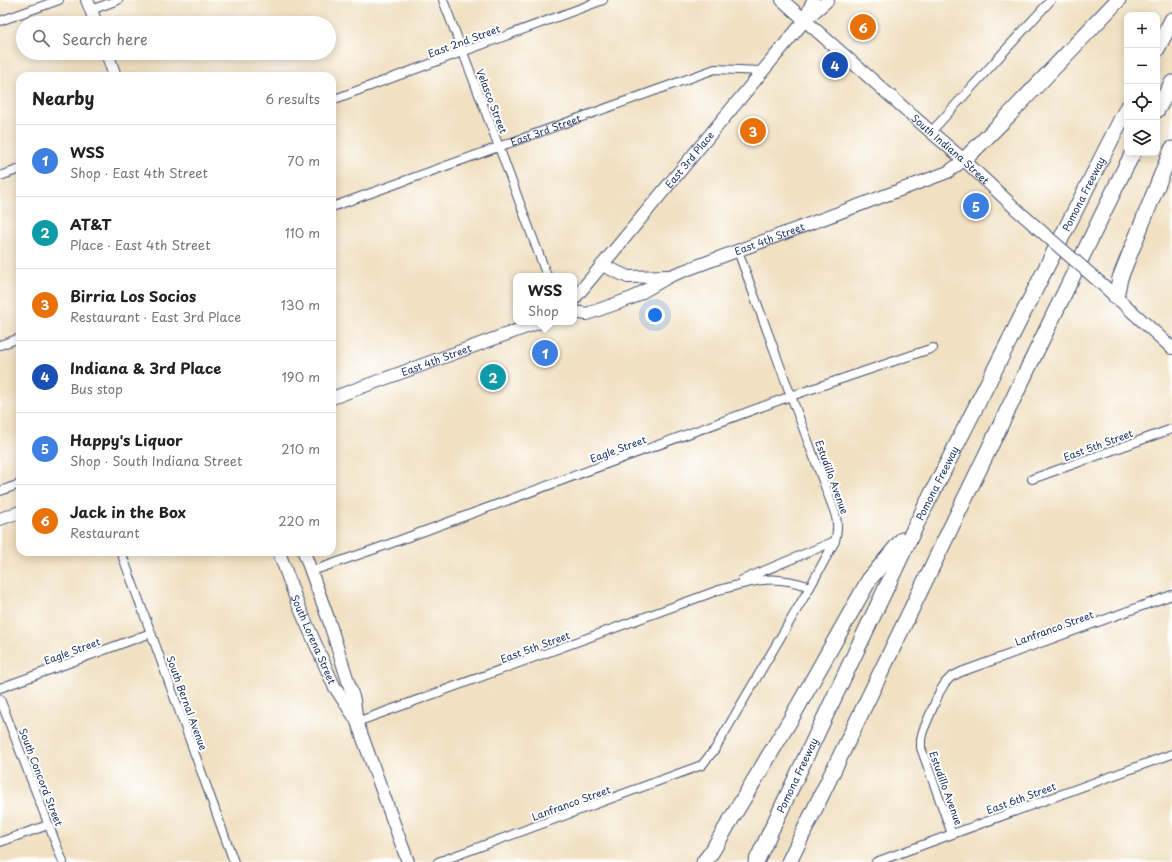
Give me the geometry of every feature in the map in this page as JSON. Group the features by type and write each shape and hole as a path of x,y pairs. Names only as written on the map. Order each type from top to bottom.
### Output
{"highway":[{"path":"964,160 1118,0"},
{"path":"1158,48 1172,20"},
{"path":"1160,105 1172,83"},
{"name":"Pomona Freeway","path":"756,862 917,523 1124,114"},
{"path":"1116,297 1120,278 1172,149"},
{"path":"789,862 1131,156"},
{"path":"704,862 711,853 792,718 869,580 917,523"}],"main road":[{"name":"South Indiana Street","path":"782,0 964,160 1017,210 1172,348"},
{"path":"805,20 813,0"},
{"path":"805,20 828,0"},
{"path":"89,5 93,16"},
{"name":"East 3rd Place","path":"577,295 805,20"},
{"path":"110,60 114,72"},
{"name":"East 4th Street","path":"577,312 587,314 632,298 670,276 948,172 964,160"},
{"path":"602,265 628,277 670,276"},
{"name":"East 4th Street","path":"336,397 532,325"},
{"path":"0,519 16,513"},
{"name":"South Lorena Street","path":"280,556 297,602 334,686 357,722"},
{"name":"South Lorena Street","path":"306,556 328,618 354,700 357,722 408,862"}],"street":[{"path":"16,16 59,0"},
{"path":"89,5 118,0"},
{"name":"Velasco Street","path":"443,0 547,273"},
{"name":"East 2nd Street","path":"336,99 603,0"},
{"path":"931,132 1051,0"},
{"path":"0,22 16,16"},
{"name":"East 3rd Street","path":"336,207 715,69 762,71"},
{"path":"0,176 16,170"},
{"name":"Estudillo Avenue","path":"708,759 810,587 838,532 838,524 835,513 738,251"},
{"path":"0,345 16,339"},
{"name":"Eagle Street","path":"312,571 791,396 933,348"},
{"name":"East 5th Street","path":"1032,480 1172,429"},
{"path":"0,491 16,485"},
{"name":"East 5th Street","path":"357,722 719,590 835,540"},
{"name":"South Bernal Avenue","path":"122,556 234,862"},
{"name":"East 5th Street","path":"719,590 766,579 779,579 810,587"},
{"name":"Lanfranco Street","path":"945,683 961,672 1172,596"},
{"name":"Eagle Street","path":"0,688 151,633"},
{"name":"Estudillo Avenue","path":"945,683 939,693 923,731 921,748 952,834"},
{"name":"South Concord Street","path":"0,699 63,862"},
{"name":"East 6th Street","path":"876,862 1172,754"},
{"name":"Lanfranco Street","path":"438,862 696,768 708,759"},
{"path":"0,842 48,825"}],"place":[{"name":"Jack in the Box","path":"863,27"},
{"name":"Indiana & 3rd Place","path":"835,65"},
{"name":"Birria Los Socios","path":"753,131"},
{"name":"Happy's Liquor","path":"976,206"},
{"name":"WSS","path":"545,353"},
{"name":"AT&T","path":"493,377"}]}
